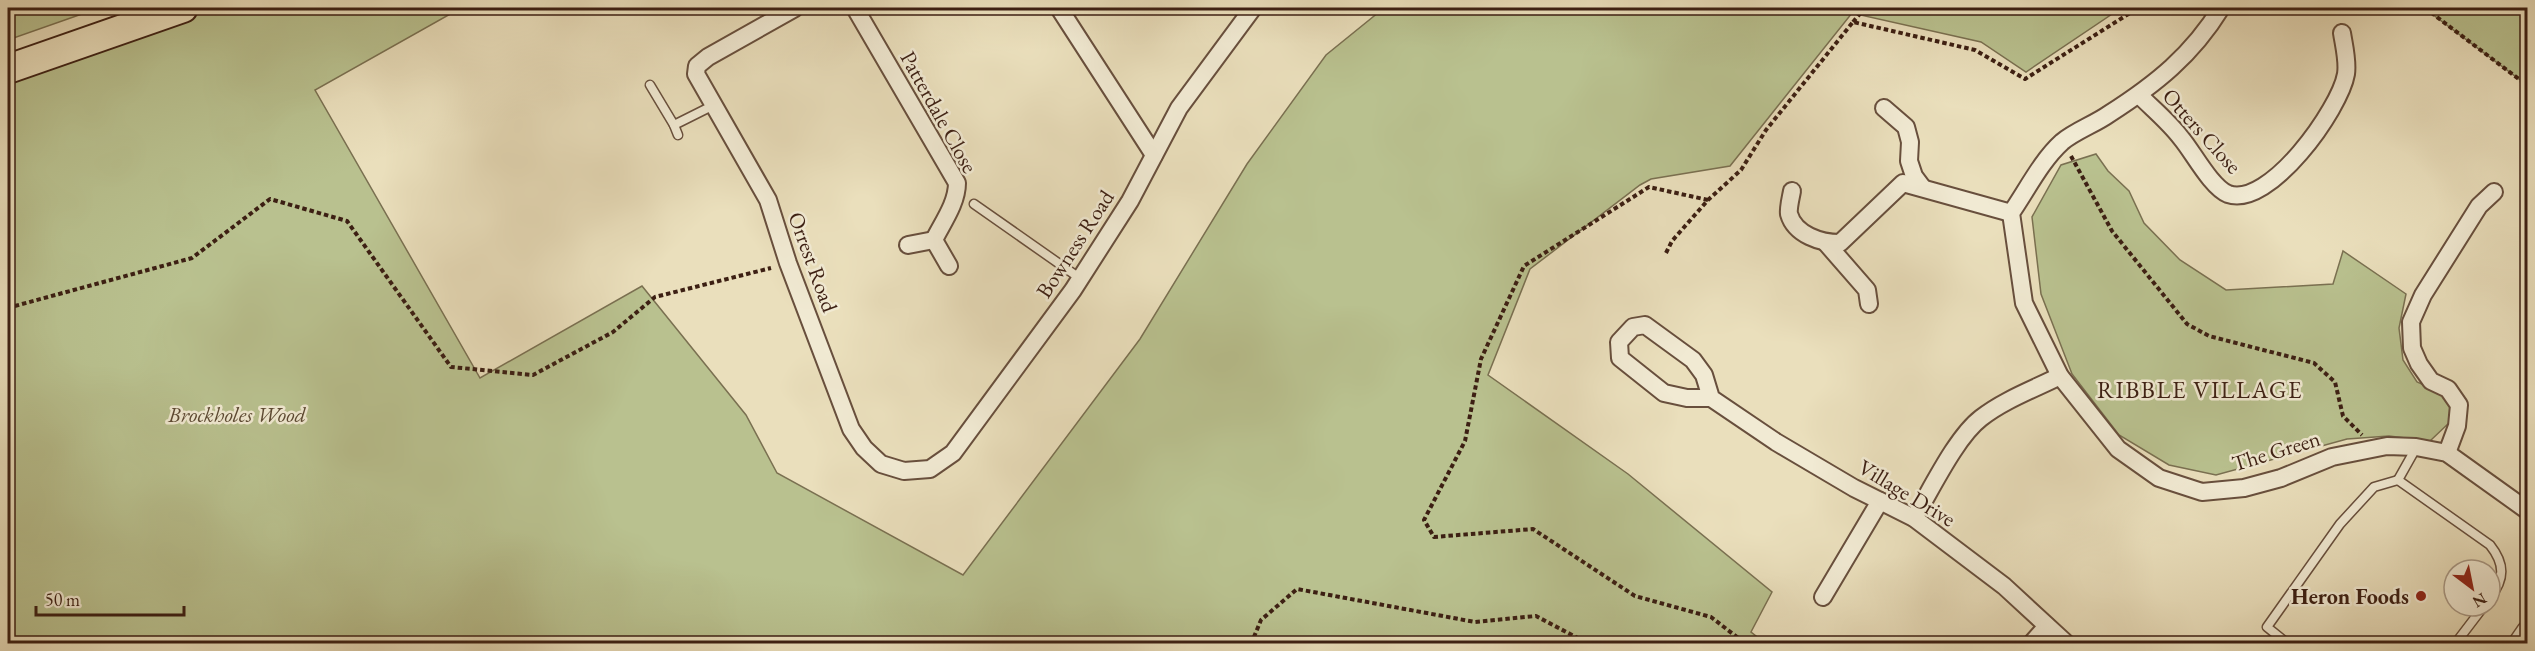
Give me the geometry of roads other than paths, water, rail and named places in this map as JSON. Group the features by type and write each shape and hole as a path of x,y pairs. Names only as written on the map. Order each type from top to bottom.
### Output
{"highway":[{"path":"8,69 183,8"}],"street":[{"name":"Orrest Road","path":"795,8 708,57 698,66 696,74 768,200 788,263 851,429 864,448 881,464 904,471"},
{"name":"Patterdale Close","path":"855,8 957,183 957,193 934,240"},
{"path":"1059,8 1154,155"},
{"name":"Bowness Road","path":"904,471 930,469 953,453 1081,279 1130,201 1179,108 1253,8"},
{"path":"1792,191 1789,214 1795,224 1806,235 1826,243 1840,243 1903,183 2011,213 2046,159 2063,141 2139,95 2176,65 2204,36 2221,8"},
{"name":"Otters Close","path":"2139,95 2180,136 2214,182 2228,194 2253,194 2274,180 2324,123 2339,95 2346,74 2342,33"},
{"path":"1884,108 1905,128 1910,142 1909,161 1914,176 1923,188"},
{"path":"2447,453 2457,426 2459,405 2448,389 2431,381 2419,364 2412,348 2411,322 2423,295 2479,206 2494,192"},
{"name":"The Green","path":"2011,213 2024,303 2060,376 2118,449 2159,478 2202,492 2244,488 2281,478 2332,457 2387,446 2416,447 2447,453 2528,511"},
{"path":"908,245 934,240 949,266"},
{"path":"1826,243 1867,290 1869,304"},
{"path":"1645,325 1693,360 1704,375 1711,398 1687,399 1664,393 1620,358 1619,342 1633,327 1645,325"},
{"path":"1914,518 1965,435 1980,418 2060,376"},
{"name":"Village Drive","path":"1711,398 1776,442 1914,518 2004,586 2067,644"},
{"path":"1823,597 1880,501"},
{"path":"2031,644 2047,626"},
{"path":"2519,644 2528,631"}],"lane":[{"path":"651,86 678,135"},
{"path":"674,125 715,105"},
{"path":"974,204 1081,279"},
{"path":"2288,644 2267,627 2340,524 2374,487 2398,480 2416,447"},
{"path":"2398,480 2490,545 2499,558"},
{"path":"2455,644 2475,618"}],"place":[{"name":"Heron Foods","path":"2421,596"}],"district":[{"name":"RIBBLE VILLAGE","path":"2200,389"}],"park label":[{"name":"Brockholes Wood","path":"237,414"}]}
